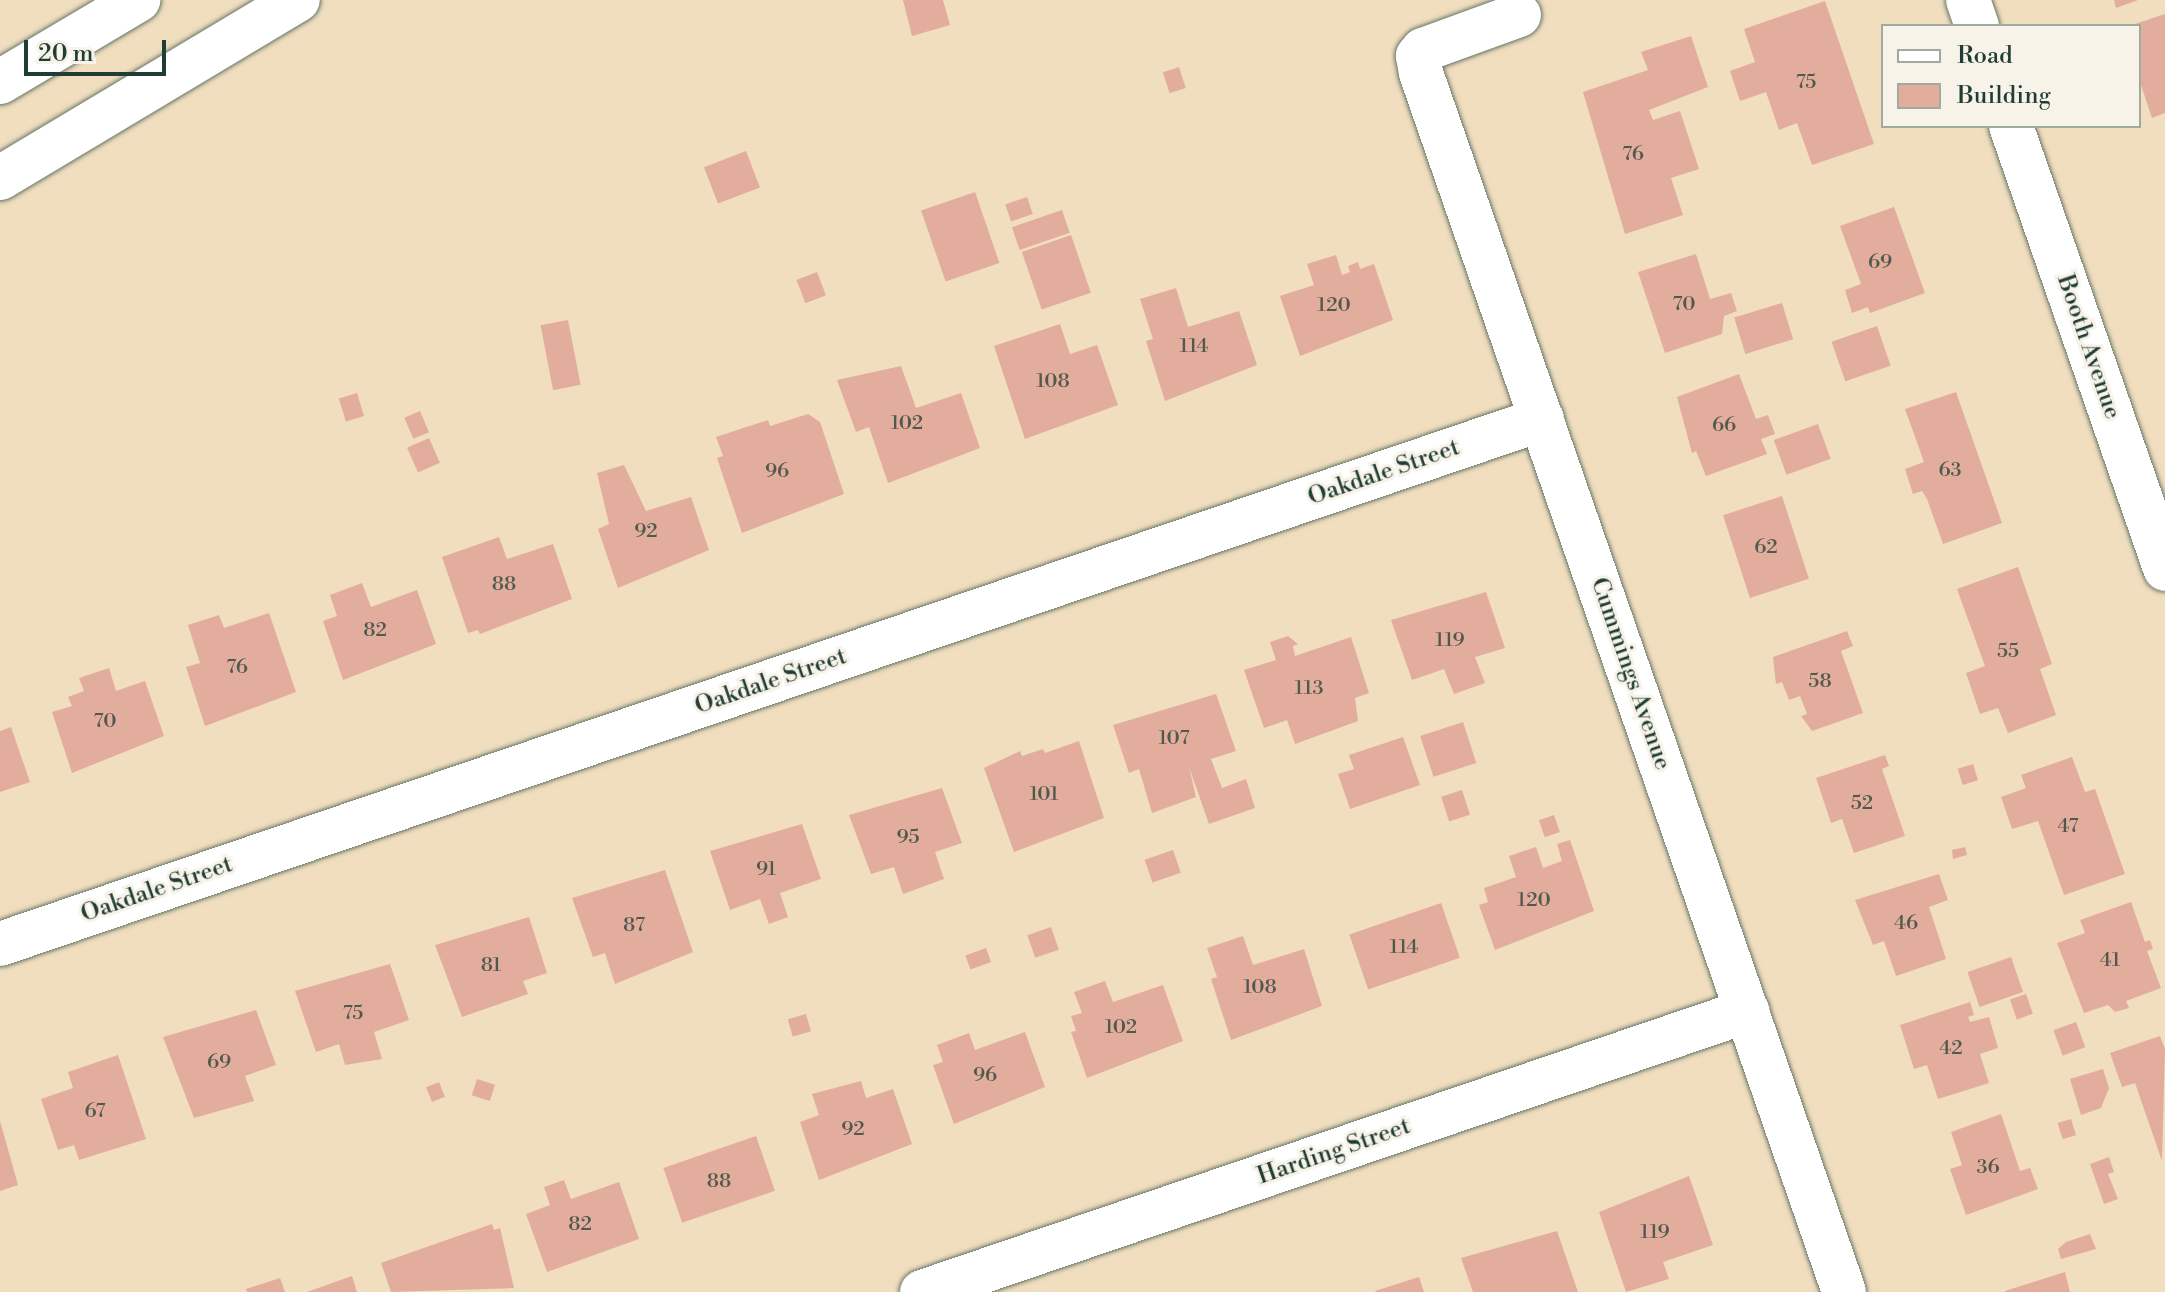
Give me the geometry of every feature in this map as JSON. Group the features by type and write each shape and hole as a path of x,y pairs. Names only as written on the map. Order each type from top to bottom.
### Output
{"main road":[{"path":"0,82 138,0"},
{"path":"0,178 298,0"},
{"path":"1968,0 1976,24"},
{"name":"Cummings Avenue","path":"1519,15 1428,47 1418,56 1844,1292"},
{"name":"Booth Avenue","path":"2012,128 2165,569"},
{"name":"Oakdale Street","path":"0,944 1542,419"},
{"name":"Harding Street","path":"922,1292 1747,1011"}],"building":[{"path":"903,0 943,0 950,25 912,36"},
{"path":"2114,0 2138,0 2116,8"},
{"path":"1825,1 1874,144 1812,165 1797,123 1779,130 1766,92 1740,101 1730,71 1755,62 1744,29"},
{"path":"2165,14 2165,113 2152,118 2141,85 2141,24 2135,24"},
{"path":"1691,36 1708,87 1649,110 1653,120 1680,111 1699,169 1671,178 1683,215 1625,234 1583,92 1648,70 1641,52"},
{"path":"1179,67 1186,88 1170,93 1163,72"},
{"path":"746,151 760,187 718,204 704,167"},
{"path":"975,192 999,263 946,281 921,211"},
{"path":"1027,197 1033,214 1011,222 1005,204"},
{"path":"1894,207 1925,293 1870,313 1868,307 1852,313 1845,290 1861,284 1840,226"},
{"path":"1062,210 1070,233 1020,250 1012,227"},
{"path":"1071,235 1091,293 1042,310 1022,252"},
{"path":"1696,254 1710,299 1731,293 1737,311 1724,316 1722,334 1665,353 1638,272"},
{"path":"1336,255 1342,275 1350,272 1348,266 1358,262 1360,269 1374,264 1393,320 1300,356 1280,296 1314,285 1307,264"},
{"path":"817,272 826,295 805,303 796,280"},
{"path":"1176,288 1188,327 1239,311 1257,365 1165,401 1146,341 1153,339 1140,299"},
{"path":"1782,303 1793,339 1745,354 1734,318"},
{"path":"568,320 581,385 553,390 541,325"},
{"path":"1060,324 1070,354 1097,345 1118,405 1025,439 994,346"},
{"path":"1877,326 1891,366 1845,381 1832,342"},
{"path":"901,366 916,408 961,393 980,448 888,483 869,427 856,432 837,380"},
{"path":"1739,374 1756,419 1768,415 1775,434 1761,439 1767,454 1706,476 1696,451 1692,453 1677,397"},
{"path":"1956,392 2002,523 1943,544 1927,499 1922,491 1913,494 1905,469 1924,462 1905,409"},
{"path":"357,393 364,416 346,422 339,399"},
{"path":"420,411 429,432 413,439 404,418"},
{"path":"808,414 820,422 844,494 742,533 717,458 723,456 716,437 768,420 770,426"},
{"path":"1818,424 1831,459 1786,475 1774,440"},
{"path":"429,438 440,463 418,472 407,448"},
{"path":"624,465 646,511 691,497 709,550 618,588 598,529 609,524 597,473"},
{"path":"1782,496 1809,579 1750,598 1723,515"},
{"path":"499,537 507,559 553,544 572,599 480,634 478,630 468,633 442,557"},
{"path":"2018,567 2052,664 2040,669 2056,715 2008,733 1998,708 1980,714 1966,673 1985,666 1957,589"},
{"path":"362,583 371,607 417,590 436,644 343,680 323,621 337,616 330,595"},
{"path":"1486,592 1505,648 1475,657 1485,683 1454,694 1444,669 1412,680 1391,620"},
{"path":"269,613 296,692 205,726 186,667 200,663 188,625 219,615 224,628"},
{"path":"1847,631 1853,646 1841,651 1863,713 1812,731 1801,716 1807,714 1800,696 1789,700 1782,682 1776,684 1773,657"},
{"path":"1288,636 1298,644 1293,646 1295,656 1351,637 1369,693 1355,698 1358,721 1295,744 1287,720 1264,728 1244,670 1276,660 1270,642"},
{"path":"109,668 116,691 145,681 164,736 72,773 52,712 72,706 68,697 84,691 79,678"},
{"path":"1216,694 1236,751 1211,759 1222,788 1246,779 1255,808 1209,824 1189,767 1196,797 1152,813 1139,769 1129,773 1113,725"},
{"path":"1463,722 1476,763 1433,777 1420,736"},
{"path":"11,727 30,782 0,792 0,731"},
{"path":"1403,737 1420,785 1350,809 1338,774 1354,769 1349,755"},
{"path":"1079,741 1104,818 1014,852 984,768 1020,751 1022,756 1043,749 1045,753"},
{"path":"1885,755 1889,766 1882,769 1905,836 1854,853 1842,819 1831,823 1816,778"},
{"path":"2072,757 2085,792 2095,789 2125,874 2064,895 2038,821 2012,829 2001,797 2026,788 2021,775"},
{"path":"1973,764 1978,780 1963,785 1958,769"},
{"path":"942,788 962,843 935,852 944,879 903,894 894,867 871,874 849,815"},
{"path":"1462,790 1470,815 1449,822 1441,797"},
{"path":"1554,815 1560,832 1545,837 1539,820"},
{"path":"802,824 821,879 780,893 788,917 769,924 760,899 730,910 710,851"},
{"path":"1570,840 1594,911 1495,950 1479,905 1488,902 1484,888 1516,877 1509,856 1536,847 1543,868 1562,861 1557,844"},
{"path":"1965,847 1967,855 1953,859 1952,850"},
{"path":"1173,850 1181,873 1152,882 1145,860"},
{"path":"665,870 693,952 615,984 605,953 593,957 572,898"},
{"path":"1939,874 1948,900 1929,907 1946,959 1896,976 1884,941 1873,945 1855,900"},
{"path":"2131,902 2145,942 2150,940 2153,949 2147,951 2161,988 2126,1001 2129,1008 2115,1012 2108,1005 2084,1013 2057,943 2085,933 2080,920"},
{"path":"1441,903 1460,958 1368,989 1349,935"},
{"path":"529,917 547,973 523,981 528,994 462,1017 435,945"},
{"path":"1051,927 1059,950 1035,958 1027,935"},
{"path":"1243,936 1253,965 1304,949 1322,1006 1231,1040 1211,979 1217,977 1207,948"},
{"path":"986,948 991,962 970,970 965,956"},
{"path":"2011,957 2023,992 1980,1007 1968,972"},
{"path":"390,964 409,1020 374,1032 382,1059 345,1065 339,1044 316,1052 295,991"},
{"path":"1105,981 1113,1002 1163,985 1183,1041 1087,1078 1071,1032 1076,1031 1071,1016 1082,1013 1074,992"},
{"path":"2026,994 2033,1014 2017,1019 2010,1000"},
{"path":"1970,1002 1974,1015 1968,1017 1970,1022 1989,1017 1998,1048 1980,1054 1989,1083 1938,1099 1927,1065 1914,1069 1900,1025"},
{"path":"256,1010 276,1065 245,1076 254,1101 194,1118 163,1037"},
{"path":"806,1014 811,1031 793,1037 788,1019"},
{"path":"2076,1022 2085,1047 2063,1056 2053,1030"},
{"path":"1025,1032 1045,1087 954,1124 933,1065 943,1062 937,1045 969,1033 975,1050"},
{"path":"2160,1036 2165,1049 2162,1161 2135,1083 2122,1087 2110,1053"},
{"path":"118,1055 146,1139 79,1160 74,1145 58,1150 41,1099 73,1088 68,1072"},
{"path":"2103,1069 2109,1088 2101,1108 2081,1115 2070,1079"},
{"path":"477,1079 495,1085 490,1101 472,1095"},
{"path":"861,1081 866,1098 893,1089 912,1144 819,1180 800,1122 819,1115 812,1094"},
{"path":"439,1082 445,1097 432,1102 426,1087"},
{"path":"2001,1114 2020,1171 2030,1168 2038,1189 1966,1215 1950,1169 1962,1165 1951,1132"},
{"path":"2071,1119 2076,1135 2063,1139 2058,1123"},
{"path":"0,1121 18,1185 0,1191"},
{"path":"756,1136 775,1191 682,1223 663,1168"},
{"path":"2109,1157 2114,1172 2108,1174 2118,1199 2104,1204 2090,1164"},
{"path":"1689,1176 1713,1245 1663,1262 1669,1279 1626,1292 1599,1212"},
{"path":"564,1180 571,1199 619,1182 639,1239 547,1272 526,1214 550,1205 544,1187"},
{"path":"492,1224 494,1230 500,1228 514,1288 391,1292 381,1263"},
{"path":"1557,1231 1578,1292 1473,1292 1461,1258"},
{"path":"2090,1234 2096,1249 2061,1259 2058,1249 2066,1242"},
{"path":"2065,1272 2070,1292 2005,1292 2005,1291"},
{"path":"352,1276 357,1292 307,1292"},
{"path":"1419,1277 1424,1292 1375,1291"},
{"path":"280,1278 285,1292 247,1292 246,1289"}]}
